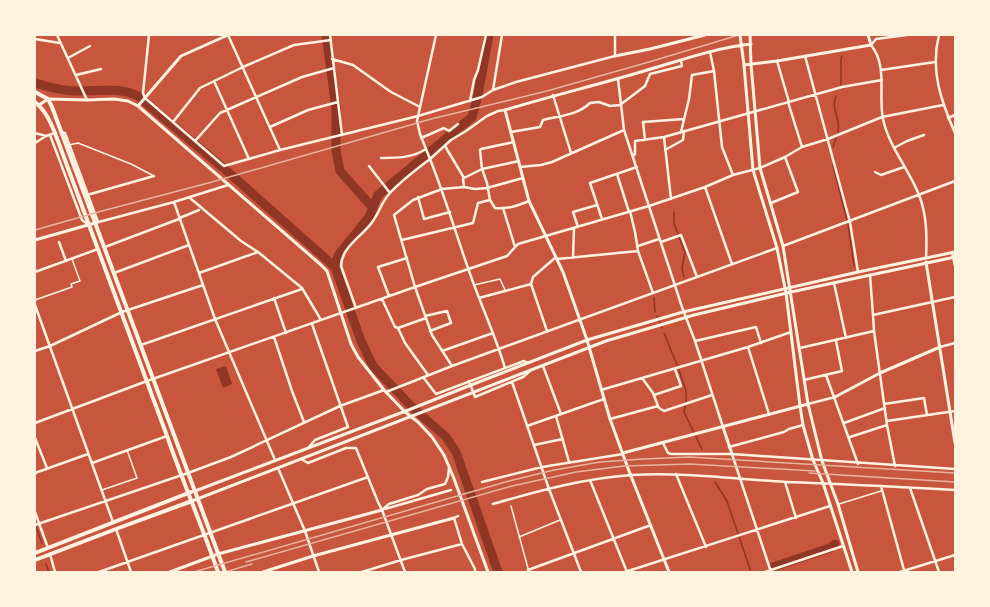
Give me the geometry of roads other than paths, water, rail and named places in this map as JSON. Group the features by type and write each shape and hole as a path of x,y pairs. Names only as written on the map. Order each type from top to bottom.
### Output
{"main road":[{"path":"35,92 48,99 105,247 225,572"},
{"path":"35,102 49,119 52,134 90,225 218,572"},
{"path":"35,553 195,491"},
{"path":"35,560 192,501"}],"street":[{"path":"57,35 87,100"},
{"path":"149,35 143,93 145,98 224,166 280,150 418,116 471,101 482,97 493,90 516,82 615,56 705,35"},
{"path":"138,106 181,56 228,35 280,150"},
{"path":"330,35 338,102 340,135"},
{"path":"436,35 417,121 421,138 442,189 468,269 505,368"},
{"path":"471,101 474,80 478,70 486,35"},
{"path":"493,90 502,35"},
{"path":"615,35 615,56"},
{"path":"687,35 688,39"},
{"path":"740,35 744,64 753,170 777,248 786,293 803,425 813,460 852,572"},
{"path":"750,35 760,168 783,246 808,404 822,461 838,504 858,572"},
{"path":"868,35 870,46 876,52 881,70 882,117 894,148 919,195 926,223 926,258 955,443"},
{"path":"744,64 776,61 870,46 876,39 907,35"},
{"path":"939,35 936,47 935,62 943,106 955,133"},
{"path":"35,39 61,43"},
{"path":"173,122 200,88 242,67 294,45 331,40"},
{"path":"355,308 341,266 341,261 344,254 372,222 389,192 451,140 466,132 487,116 498,111 618,79 710,52 751,44"},
{"path":"68,58 90,46"},
{"path":"710,52 714,71 722,147 733,175"},
{"path":"805,56 850,222 858,272"},
{"path":"332,59 353,64 391,92 420,107"},
{"path":"511,132 540,127 543,120 573,113 590,103 599,102 610,106 620,106 645,86 650,74 682,66 682,61"},
{"path":"776,61 802,147"},
{"path":"881,70 935,62"},
{"path":"195,140 220,113 302,77 333,68"},
{"path":"76,75 101,69"},
{"path":"666,150 683,140 682,131 692,75 714,71"},
{"path":"618,79 624,130 674,285 695,341 771,571"},
{"path":"633,156 635,154 634,141 664,137 842,87 882,80"},
{"path":"214,81 249,159"},
{"path":"554,95 571,153"},
{"path":"39,105 48,99 114,99 128,101 138,106 327,271 351,344 358,357 365,368 385,391 432,437 444,455 488,572"},
{"path":"270,127 318,107 338,102"},
{"path":"35,423 147,381 312,324 415,286 507,256 518,244 649,206 705,187 733,175 760,168 785,157 802,147 828,139 882,117 943,106"},
{"path":"505,110 529,202 557,258 587,340 588,348 610,419 669,572"},
{"path":"948,118 955,115"},
{"path":"645,140 643,122 684,120"},
{"path":"421,138 444,128 449,131 458,124"},
{"path":"520,167 546,164 624,130"},
{"path":"61,132 65,133 70,145 88,195 96,223"},
{"path":"35,133 46,136"},
{"path":"35,143 52,134"},
{"path":"894,148 907,141 924,135"},
{"path":"664,137 671,198"},
{"path":"514,142 481,149 482,169 490,200 496,208 512,208 529,202"},
{"path":"445,146 464,178 464,187"},
{"path":"381,158 399,158 418,154 426,150"},
{"path":"771,203 798,192 785,157"},
{"path":"464,178 482,169 519,161"},
{"path":"369,166 389,192"},
{"path":"602,219 590,183 637,167"},
{"path":"875,172 881,175 904,167"},
{"path":"617,174 629,212 638,251 653,293"},
{"path":"88,195 154,176"},
{"path":"452,366 430,331 394,215 407,203 418,197 442,189 464,187 475,189 487,188 523,178"},
{"path":"783,246 850,222 955,181"},
{"path":"35,240 190,198 228,185"},
{"path":"705,187 732,264"},
{"path":"418,197 424,219 450,212"},
{"path":"190,198 241,241 258,252 302,288 321,320"},
{"path":"402,240 473,223 478,202 490,200"},
{"path":"174,202 215,319 275,460"},
{"path":"574,258 576,228 573,212 597,205"},
{"path":"503,208 515,247"},
{"path":"105,247 199,210"},
{"path":"638,246 681,235 697,277"},
{"path":"59,242 66,261"},
{"path":"114,273 189,245"},
{"path":"35,524 182,476 231,456 340,406 390,390 547,331 777,248"},
{"path":"35,272 98,249"},
{"path":"547,331 531,284 533,277 557,258 574,258 638,251"},
{"path":"199,273 258,252"},
{"path":"195,491 405,412 587,340 683,312 785,288 953,252 955,266"},
{"path":"192,501 588,348 685,317 786,293 954,257"},
{"path":"388,296 378,267 407,258"},
{"path":"870,275 874,331 887,425 895,466"},
{"path":"834,283 846,338"},
{"path":"479,298 531,284"},
{"path":"35,351 50,346 122,312 203,285"},
{"path":"141,345 302,288"},
{"path":"873,315 955,297"},
{"path":"274,298 286,333"},
{"path":"382,299 395,327 398,328 405,343 428,375"},
{"path":"35,305 113,522"},
{"path":"398,328 425,317 447,311 450,323 430,331"},
{"path":"308,448 315,440 348,427 312,324"},
{"path":"695,341 756,327 761,343"},
{"path":"800,348 836,341 874,331"},
{"path":"601,390 748,347 791,332"},
{"path":"442,351 493,333"},
{"path":"274,337 304,422"},
{"path":"804,380 842,371 836,341"},
{"path":"482,482 542,467 623,454 835,397 880,372 940,347 955,343"},
{"path":"748,347 770,414"},
{"path":"423,377 436,394 524,361 529,363"},
{"path":"543,366 561,414"},
{"path":"654,395 681,386 675,368"},
{"path":"469,381 475,397 523,377 531,371"},
{"path":"826,375 850,436 858,464"},
{"path":"642,378 654,395 659,408 664,411 712,394"},
{"path":"512,382 549,489 582,572"},
{"path":"884,404 924,398 927,415"},
{"path":"528,426 604,399"},
{"path":"610,419 658,406"},
{"path":"844,423 885,408"},
{"path":"887,421 955,411"},
{"path":"556,416 570,462"},
{"path":"729,447 784,432 803,425"},
{"path":"850,436 887,425"},
{"path":"92,463 167,436"},
{"path":"35,438 47,468"},
{"path":"534,446 563,439"},
{"path":"663,443 668,453 671,454 732,454 858,464 955,469"},
{"path":"302,459 308,462 346,448 356,448 382,510 405,572"},
{"path":"35,472 88,454"},
{"path":"382,510 389,504 418,495 427,489 445,484 448,477 449,466"},
{"path":"278,468 305,531 319,572"},
{"path":"676,474 706,547"},
{"path":"493,504 590,480 631,475 676,474 785,482 955,490"},
{"path":"99,572 368,477"},
{"path":"590,480 627,572 830,506"},
{"path":"785,482 796,518"},
{"path":"881,486 881,491 904,570"},
{"path":"910,488 939,572"},
{"path":"170,572 218,554 451,490"},
{"path":"35,512 48,548"},
{"path":"263,572 313,556 391,536 456,517 462,544 475,569 475,572"},
{"path":"529,571 651,525"},
{"path":"116,529 131,572"},
{"path":"362,572 400,560 462,544"},
{"path":"765,572 843,546"},
{"path":"50,554 55,572"},
{"path":"900,572 955,554"}],"lane":[{"path":"70,145 78,143 131,164 154,176"},
{"path":"35,300 72,287 71,284 80,281 72,259"},
{"path":"474,285 500,279 505,291"},
{"path":"102,490 137,478 127,450"},
{"path":"838,504 881,491"},
{"path":"511,506 529,571"},
{"path":"519,537 561,520"}],"waterway":[{"path":"326,35 336,108 336,151 340,171 373,208"},
{"path":"335,267 339,254 369,217 378,195 472,117 478,95 489,35"},
{"path":"841,85 842,56"},
{"path":"35,83 66,90 116,90 138,96 235,178 335,267 361,341 373,366 411,406 446,437 456,452 498,572"},
{"path":"836,96 834,106 838,123 838,132"},
{"path":"833,147 836,138"},
{"path":"833,165 847,220"},
{"path":"674,212 674,223 685,253 682,268 684,277"},
{"path":"848,225 854,266"},
{"path":"654,298 655,312"},
{"path":"657,316 662,328"},
{"path":"664,333 677,365"},
{"path":"679,370 686,391 684,412 702,449"},
{"path":"715,482 727,501 751,572"},
{"path":"36,527 42,543"},
{"path":"773,567 830,548 835,544"},
{"path":"46,564 49,572"}],"railway":[{"path":"35,230 212,182 431,119 547,91 739,35"},
{"path":"194,572 509,481 554,470 600,462 689,457 955,473"},
{"path":"246,562 512,486 576,472 624,466 690,464 815,471"},
{"path":"809,473 955,482"},
{"path":"225,572 252,564"}]}
